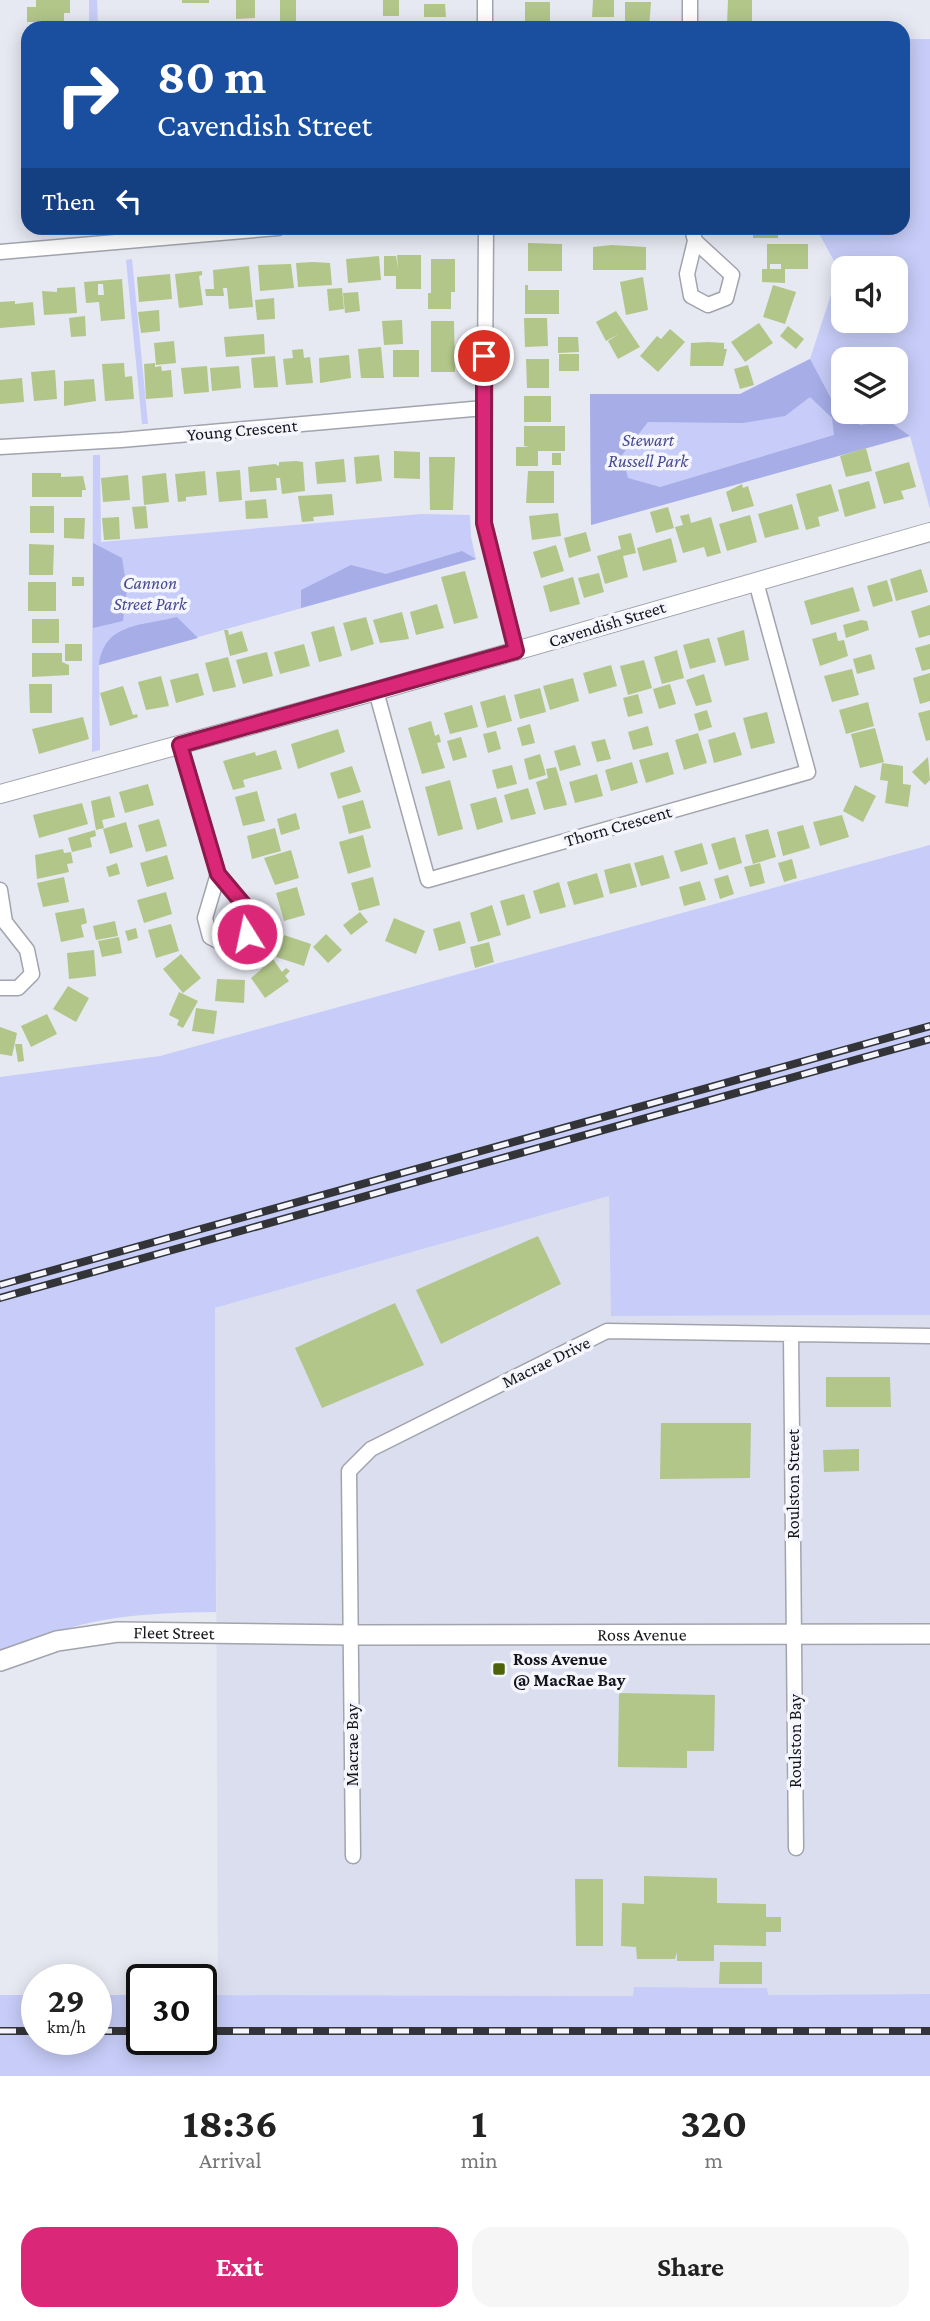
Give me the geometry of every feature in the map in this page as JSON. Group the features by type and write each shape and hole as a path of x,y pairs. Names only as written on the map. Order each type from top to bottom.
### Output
{"main road":[{"name":"Fleet Street","path":"0,1661 57,1641 118,1632 352,1635"},
{"name":"Ross Avenue","path":"352,1635 930,1634"}],"street":[{"path":"485,0 485,21"},
{"path":"690,0 690,21"},
{"path":"0,252 197,235"},
{"path":"486,235 486,536 516,651"},
{"name":"Young Crescent","path":"0,447 121,440 484,408"},
{"name":"Cavendish Street","path":"0,794 376,691 930,532"},
{"name":"Thorn Crescent","path":"376,691 428,880 795,776 808,772 756,582"},
{"path":"180,745 218,874 250,912 247,934 228,946 210,937 205,918 218,874"},
{"path":"0,890 2,926 27,950 32,974 18,988 0,988"},
{"name":"Macrae Drive","path":"352,1635 349,1471 371,1449 607,1331 930,1336"},
{"name":"Roulston Street","path":"791,1335 794,1634"},
{"name":"Roulston Bay","path":"794,1634 796,1848"},
{"name":"Macrae Bay","path":"352,1635 353,1856"}],"shaded area":[{"path":"810,359 831,398 831,417 810,397 785,416 743,423 648,422 622,455 628,478 660,487 834,435 833,424 893,424 910,436 591,525 590,394 740,394"},
{"path":"93,543 122,558 127,589 123,621 93,628"},
{"path":"462,551 476,559 301,608 301,590 351,565 386,574"},
{"path":"177,617 198,638 99,665 102,651 116,634 138,625"},
{"path":"609,1196 612,1316 930,1315 930,1994 767,1995 767,1988 634,1987 634,1996 218,1995 215,1308"}],"green space":[{"path":"89,0 97,0 98,21 89,21"},
{"name":"Stewart Russell Park","path":"910,39 930,39 930,509 910,436 591,525 590,394 740,394 810,359 831,295 831,333 908,333 908,256 831,256 820,235 910,235"},
{"path":"132,259 148,424 142,424 126,260"},
{"name":"Cannon Street Park","path":"93,455 100,455 101,542 421,514 470,515 476,559 99,665 100,750 92,752"},
{"path":"930,845 930,1315 611,1316 609,1196 215,1308 216,1612 132,1616 76,1626 50,1634 0,1661 0,1077 160,1056"},
{"path":"634,1987 767,1988 768,1995 930,1994 930,2076 0,2076 0,1995 21,1995 21,2055 112,2055 112,1995 126,1995 126,2055 217,2055 217,1995 633,1996"}],"building":[{"path":"36,0 70,0 70,13 64,13 64,21 27,21 27,7 36,7"},
{"path":"182,0 209,0 209,3 182,3"},
{"path":"236,0 255,0 255,18 236,19"},
{"path":"280,0 296,0 296,21 280,21"},
{"path":"383,0 399,0 399,16 383,16"},
{"path":"593,0 614,0 614,17 592,17"},
{"path":"728,0 752,0 752,21 727,21"},
{"path":"525,2 550,2 550,21 525,21"},
{"path":"625,2 651,2 650,21 625,21"},
{"path":"424,4 445,4 446,17 424,17"},
{"path":"753,235 778,235 778,238 753,238"},
{"path":"528,243 562,244 562,271 528,271"},
{"path":"767,244 808,244 808,269 785,269 785,283 762,282 762,269 767,269","holes":["770,264 781,264 781,269 770,269"]},
{"path":"593,247 646,247 646,270 593,270"},
{"path":"397,255 421,255 421,289 396,289 396,276 384,276 384,256 396,256 398,269"},
{"path":"379,256 381,280 348,283 346,259"},
{"path":"431,259 455,259 455,292 451,292 451,309 428,309"},
{"path":"296,263 330,263 332,285 298,287"},
{"path":"291,264 294,288 260,291 258,265"},
{"path":"249,266 253,307 229,309 227,288 223,288 224,296 206,296 205,289 214,289 213,270"},
{"path":"202,271 199,276 203,305 179,308 175,274"},
{"path":"170,274 172,299 139,302 137,277"},
{"path":"643,277 648,310 626,315 620,282"},
{"path":"122,279 125,319 101,321 99,302 86,303 84,282","holes":["98,284 103,284 104,295 98,295"]},
{"path":"525,285 528,285 528,290 559,290 559,314 525,314"},
{"path":"773,285 796,292 785,324 763,317"},
{"path":"75,287 77,313 44,315 42,291 57,292 57,288"},
{"path":"342,288 344,309 329,311 327,289"},
{"path":"358,292 360,311 345,313 343,293"},
{"path":"274,298 275,319 257,320 255,300"},
{"path":"15,301 15,304 33,302 35,325 0,328 0,302"},
{"path":"159,310 160,331 141,333 138,312"},
{"path":"616,311 640,347 618,359 608,341 619,334 606,341 596,322"},
{"path":"85,316 86,336 71,337 69,318"},
{"path":"524,318 547,318 548,346 525,347"},
{"path":"402,320 403,344 384,345 382,321"},
{"path":"431,321 454,321 455,372 431,372"},
{"path":"759,323 773,343 745,362 731,342"},
{"path":"788,326 804,339 796,349 780,336"},
{"path":"670,329 685,342 658,372 640,356 657,336 661,339"},
{"path":"264,334 265,354 226,357 224,337"},
{"path":"558,337 578,337 579,352 558,353"},
{"path":"174,341 176,363 156,365 154,343"},
{"path":"691,343 724,343 724,349 727,349 723,366 690,366"},
{"path":"381,347 384,378 361,378 358,349"},
{"path":"303,349 304,358 310,357 313,383 286,385 283,359 293,358 292,350"},
{"path":"393,350 419,350 419,377 393,377"},
{"path":"559,354 579,354 579,371 559,371"},
{"path":"349,355 351,378 320,383 319,358"},
{"path":"275,356 278,387 254,388 251,358"},
{"path":"526,359 549,359 549,388 527,388"},
{"path":"124,363 125,377 132,376 134,399 105,401 102,364"},
{"path":"155,363 155,367 161,366 162,371 171,370 173,397 146,399 144,364"},
{"path":"748,365 754,385 740,389 734,369"},
{"path":"207,366 209,392 184,394 181,368"},
{"path":"239,366 241,388 212,391 210,368"},
{"path":"55,370 57,399 34,401 31,372"},
{"path":"22,378 24,402 0,404 0,380"},
{"path":"94,379 96,401 64,406 64,381"},
{"path":"524,396 551,396 551,422 524,422"},
{"path":"524,426 565,426 565,451 538,451 538,466 516,466 516,447 529,447 524,446"},
{"path":"866,448 872,471 846,477 840,456"},
{"path":"394,451 420,452 420,479 394,478"},
{"path":"552,453 561,453 561,465 552,465"},
{"path":"379,455 382,481 356,484 354,457"},
{"path":"429,457 455,457 453,510 430,510"},
{"path":"344,459 346,482 317,484 315,462"},
{"path":"279,462 303,462 305,491 282,494 280,478 276,478 277,490 250,492 248,467 275,464 279,466"},
{"path":"909,462 916,487 901,491 904,499 884,504 875,472"},
{"path":"240,470 242,500 219,502 216,472"},
{"path":"205,471 207,495 186,497 186,501 178,502 175,474"},
{"path":"528,471 554,471 554,503 526,503"},
{"path":"32,473 61,473 61,477 83,476 86,490 82,490 82,497 32,497"},
{"path":"166,473 169,502 144,505 142,476"},
{"path":"128,475 130,500 103,502 101,478"},
{"path":"869,481 876,508 845,517 838,490"},
{"path":"742,484 743,488 748,486 754,506 732,512 726,492"},
{"path":"831,484 839,511 818,517 820,526 806,530 796,494"},
{"path":"332,494 334,515 313,517 314,521 302,522 298,496"},
{"path":"266,499 268,518 246,519 245,501"},
{"path":"792,504 799,529 765,538 758,514"},
{"path":"30,506 54,506 54,533 30,533"},
{"path":"146,506 148,528 135,529 132,507"},
{"path":"668,507 674,528 656,533 650,512"},
{"path":"558,513 561,536 532,540 529,516"},
{"path":"689,514 691,523 711,517 721,553 707,557 704,547 683,553 675,527 683,525 680,516"},
{"path":"750,515 757,542 727,551 719,524"},
{"path":"119,517 120,539 104,540 102,518"},
{"path":"64,518 85,518 84,539 64,538"},
{"path":"586,532 591,551 569,558 564,538"},
{"path":"631,533 636,553 623,556 628,577 605,584 597,556 621,549 618,536"},
{"path":"671,538 677,562 643,571 637,548"},
{"path":"29,544 54,545 53,575 29,575"},
{"path":"556,545 564,571 541,578 533,552"},
{"path":"921,569 928,592 896,601 890,579"},
{"path":"465,571 478,618 454,624 441,577"},
{"path":"599,573 604,592 584,598 578,578"},
{"path":"72,577 84,577 84,586 72,586"},
{"path":"573,577 580,604 550,612 543,586"},
{"path":"887,580 893,601 873,607 867,586"},
{"path":"28,582 56,582 56,611 28,611"},
{"path":"853,587 860,611 811,625 804,601"},
{"path":"437,604 444,628 416,635 410,612"},
{"path":"930,605 930,635 919,638 911,611"},
{"path":"402,612 409,639 380,643 373,620"},
{"path":"366,617 374,644 351,651 343,623"},
{"path":"32,619 59,619 59,643 32,643"},
{"path":"867,621 869,630 846,638 843,625"},
{"path":"334,626 342,656 319,662 311,632"},
{"path":"224,630 228,630 229,635 242,631 248,651 230,656"},
{"path":"744,630 749,660 725,666 717,638"},
{"path":"836,632 838,641 844,640 848,656 820,666 812,639"},
{"path":"709,638 716,662 690,669 683,645"},
{"path":"65,644 82,644 82,661 65,661"},
{"path":"304,644 310,666 280,674 274,652"},
{"path":"930,644 930,669 922,671 915,648"},
{"path":"677,650 684,678 662,684 654,657"},
{"path":"267,652 273,676 243,684 236,660"},
{"path":"32,653 62,653 62,662 69,665 69,675 32,677"},
{"path":"871,654 875,669 857,674 853,659"},
{"path":"228,657 236,687 213,692 205,663"},
{"path":"644,660 652,688 628,695 620,666"},
{"path":"611,665 617,686 589,694 583,673"},
{"path":"852,669 859,695 832,702 824,676"},
{"path":"198,673 204,695 176,703 170,680"},
{"path":"930,673 930,701 920,704 913,678"},
{"path":"704,674 712,702 696,706 686,680"},
{"path":"161,676 169,706 146,710 138,682"},
{"path":"573,678 579,701 550,710 543,686"},
{"path":"29,684 52,684 52,713 30,713"},
{"path":"670,684 676,704 659,709 653,689"},
{"path":"123,686 133,715 137,714 138,717 110,726 100,693"},
{"path":"540,688 546,712 520,719 514,695"},
{"path":"638,694 643,713 628,717 623,698"},
{"path":"505,695 512,721 487,728 480,702"},
{"path":"868,702 874,726 846,734 839,710"},
{"path":"472,705 478,727 450,734 444,713"},
{"path":"707,710 712,727 699,731 694,714"},
{"path":"930,710 930,740 926,741 918,713"},
{"path":"767,712 775,743 751,749 743,718"},
{"path":"83,717 89,739 39,754 32,729"},
{"path":"431,721 435,736 439,734 441,742 437,743 445,768 422,774 408,728"},
{"path":"530,724 535,743 522,746 517,728"},
{"path":"648,726 653,745 633,750 628,732"},
{"path":"875,728 884,762 860,768 851,734"},
{"path":"338,729 345,752 298,769 291,744"},
{"path":"496,731 501,749 488,753 483,734"},
{"path":"735,732 742,755 714,763 708,740"},
{"path":"698,733 707,763 684,770 675,740"},
{"path":"461,737 467,757 453,761 447,741"},
{"path":"605,739 611,759 597,762 591,742"},
{"path":"575,745 581,765 560,771 554,751"},
{"path":"276,750 282,769 243,780 245,787 233,790 223,761 255,752 256,756"},
{"path":"668,752 674,774 646,783 639,760"},
{"path":"540,754 546,775 529,780 524,759"},
{"path":"928,757 930,780 925,785 912,772"},
{"path":"632,762 638,783 611,791 605,770"},
{"path":"882,763 903,766 903,784 911,785 908,807 885,803 888,781 880,780"},
{"path":"512,765 517,784 497,789 492,770"},
{"path":"352,766 361,792 338,799 330,773"},
{"path":"556,767 567,805 544,810 536,782 548,778 546,769"},
{"path":"597,774 603,796 575,803 569,782"},
{"path":"450,780 463,829 438,836 425,787"},
{"path":"148,784 154,805 125,813 119,792"},
{"path":"855,785 876,796 863,822 843,811"},
{"path":"528,788 536,814 511,820 504,795"},
{"path":"257,791 265,821 243,826 235,797"},
{"path":"110,796 115,817 102,820 104,828 96,830 91,801"},
{"path":"496,797 503,822 477,830 470,804"},
{"path":"363,800 371,828 349,834 342,806"},
{"path":"82,803 88,824 39,838 33,815"},
{"path":"296,813 300,829 281,835 277,819"},
{"path":"842,815 849,837 820,846 813,822"},
{"path":"159,819 167,846 146,852 138,825"},
{"path":"126,822 133,847 110,854 103,829"},
{"path":"803,825 810,848 783,856 777,832"},
{"path":"275,828 281,851 252,859 247,836"},
{"path":"768,829 776,857 753,864 745,835"},
{"path":"95,830 96,836 90,838 92,847 72,852 68,838"},
{"path":"363,835 371,867 348,874 339,842"},
{"path":"735,837 742,863 719,870 711,844"},
{"path":"702,843 708,864 681,872 674,851"},
{"path":"63,849 64,853 71,852 73,863 67,864 69,872 37,879 35,855"},
{"path":"291,850 299,878 275,885 264,858"},
{"path":"167,855 174,879 147,887 140,863"},
{"path":"663,855 670,878 641,886 634,863"},
{"path":"792,859 797,878 784,882 778,863"},
{"path":"117,863 120,874 109,877 106,867"},
{"path":"630,863 637,887 610,894 604,870"},
{"path":"760,863 765,883 750,887 744,867"},
{"path":"597,873 604,897 574,905 567,882"},
{"path":"728,875 734,894 720,899 714,879"},
{"path":"64,877 69,902 43,907 37,883"},
{"path":"373,877 380,905 359,911 351,883"},
{"path":"700,881 706,900 684,906 679,887"},
{"path":"559,882 566,907 540,914 533,891"},
{"path":"297,887 305,915 284,921 276,893"},
{"path":"166,892 172,914 144,923 137,900"},
{"path":"524,894 531,918 507,926 500,901"},
{"path":"492,905 501,935 478,942 470,913"},
{"path":"84,908 87,923 81,925 84,937 61,942 55,913"},
{"path":"360,912 368,922 351,935 343,925"},
{"path":"394,918 425,931 416,954 385,941"},
{"path":"115,921 118,936 96,940 93,926"},
{"path":"460,921 466,943 439,951 433,929"},
{"path":"171,924 179,951 156,958 148,930"},
{"path":"136,928 138,938 128,941 125,931"},
{"path":"326,934 342,950 328,963 313,947"},
{"path":"284,935 311,944 304,966 276,957"},
{"path":"119,937 122,953 102,957 98,941"},
{"path":"489,942 494,962 475,968 470,947"},
{"path":"94,950 96,976 69,979 67,953"},
{"path":"181,954 201,978 183,993 163,969"},
{"path":"273,959 282,972 286,968 290,971 285,976 289,981 265,998 251,978"},
{"path":"217,979 245,980 244,1003 215,1001"},
{"path":"68,986 89,998 76,1022 53,1009"},
{"path":"179,992 198,1001 183,1028 177,1025 179,1020 169,1015"},
{"path":"196,1008 217,1011 214,1034 192,1031"},
{"path":"47,1014 57,1034 31,1047 21,1026"},
{"path":"0,1027 17,1033 12,1056 0,1054"},
{"path":"15,1044 22,1044 24,1061 18,1062"},
{"path":"538,1236 561,1284 441,1344 416,1290"},
{"path":"395,1303 424,1365 322,1408 295,1348"},
{"path":"826,1377 890,1377 891,1407 826,1407"},
{"path":"661,1423 751,1423 750,1478 660,1479"},
{"path":"859,1449 859,1471 824,1472 823,1450"},
{"path":"619,1693 715,1695 714,1751 687,1751 687,1768 618,1767"},
{"path":"644,1876 717,1878 717,1903 766,1904 766,1917 781,1917 781,1932 766,1932 766,1946 714,1945 714,1961 677,1961 677,1952 675,1959 637,1959 636,1947 621,1946 622,1903 644,1904"},
{"path":"575,1879 603,1879 603,1946 576,1946"},
{"path":"720,1962 762,1962 762,1984 719,1984"}],"railway":[{"path":"0,1285 930,1026"},
{"path":"0,1298 930,1039"},
{"path":"0,2031 21,2031"},
{"path":"112,2031 126,2031"},
{"path":"217,2031 930,2031"}],"place":[{"name":"Ross Avenue @ MacRae Bay","path":"499,1669"}],"route":[{"path":"247,934 250,912 218,874 180,745 516,651 484,523 484,356"}]}
